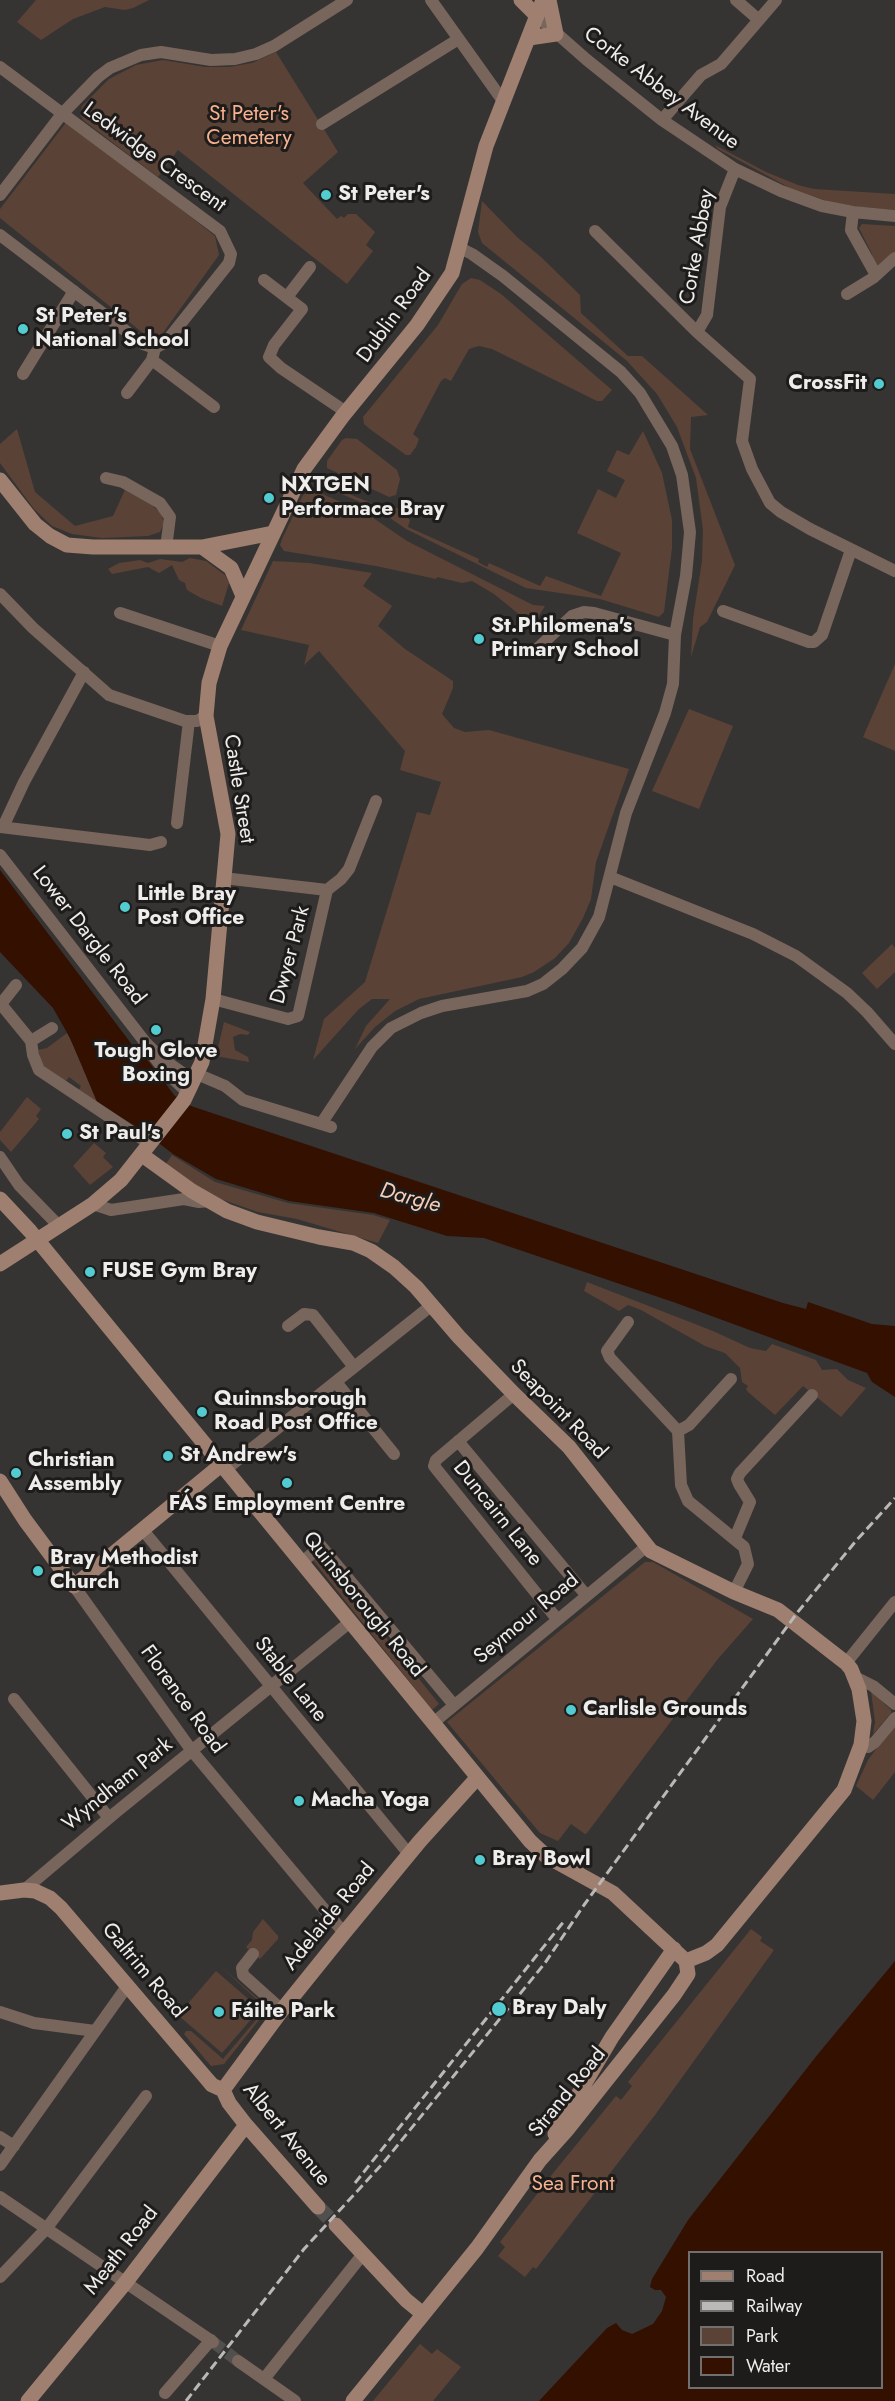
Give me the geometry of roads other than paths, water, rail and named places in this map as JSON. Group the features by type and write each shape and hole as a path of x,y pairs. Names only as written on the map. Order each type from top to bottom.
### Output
{"main road":[{"path":"521,0 537,16"},
{"name":"Dublin Road","path":"273,533 304,469 346,412 383,368 452,273 486,146 543,0"},
{"path":"530,38 556,34 549,0"},
{"path":"0,480 35,524 50,536 67,545 202,547 273,533"},
{"name":"Castle Street","path":"190,1089 205,1053 213,999 228,834 206,716 209,683 220,646 273,533"},
{"path":"202,547 231,568 243,596"},
{"path":"0,1264 38,1242 93,1204 121,1180 190,1089"},
{"name":"Seapoint Road","path":"148,1146 208,1201 227,1211 257,1222 362,1246 405,1276 459,1337 569,1447 647,1546 665,1559 778,1610 846,1663 855,1677 864,1710 861,1745 840,1796 723,1938 706,1953 686,1961"},
{"name":"Quinsborough Road","path":"0,1199 38,1242 530,1841 546,1856 608,1890 686,1961"},
{"path":"74,1586 142,1529 223,1467"},
{"name":"Florence Road","path":"0,1481 25,1520 74,1586"},
{"name":"Adelaide Road","path":"223,2090 282,2010 344,1933 409,1854 477,1778"},
{"path":"0,1893 24,1890"},
{"name":"Galtrim Road","path":"24,1890 41,1893 61,1908 210,2082 223,2090"},
{"path":"587,2092 612,2037 674,1949"},
{"name":"Strand Road","path":"353,2401 477,2248 540,2160 566,2131 587,2092 682,1984 688,1974 686,1961"},
{"name":"Albert Avenue","path":"223,2090 229,2103 246,2126 318,2207"},
{"name":"Meath Road","path":"28,2401 126,2282 246,2126"},
{"path":"336,2225 406,2300 419,2320"}],"street":[{"path":"0,195 62,114 98,76 141,55 161,52 211,60 235,59 256,54 274,46 347,0"},
{"path":"431,0 457,40 503,101"},
{"path":"735,0 759,20"},
{"path":"662,120 701,75 721,64 776,0"},
{"name":"Corke Abbey Avenue","path":"537,16 662,120 735,169 822,206 895,216"},
{"path":"322,124 457,40"},
{"name":"Ledwidge Crescent","path":"0,67 220,231 227,242 231,254 229,263 166,342 153,354 127,393"},
{"name":"Corke Abbey","path":"697,332 707,315 720,207 735,169"},
{"path":"853,212 851,230 876,275"},
{"name":"Corke Abbey","path":"595,231 697,332 750,379 742,441 752,470 768,499 780,512 895,571"},
{"path":"0,235 143,344 214,407"},
{"path":"460,248 503,276 621,372 657,417 672,446 682,475 690,532 686,576 675,635 672,690 627,813 610,877 753,934 789,952 848,993 895,1044"},
{"path":"847,294 876,275 895,258"},
{"path":"287,297 310,267"},
{"path":"264,280 302,309 274,345 269,357 281,368 346,412"},
{"path":"23,374 74,291"},
{"path":"106,478 123,483 160,503 170,517 166,548"},
{"path":"723,611 809,642 817,641 822,635 851,550"},
{"path":"0,594 26,622 109,695 189,722 206,716"},
{"path":"538,648 572,616 584,612 594,612 675,635"},
{"path":"120,613 220,646"},
{"path":"84,672 2,827 150,845 161,842"},
{"path":"177,822 189,722"},
{"name":"Dwyer Park","path":"213,999 288,1019 298,1016 327,890 349,869 376,801"},
{"name":"Lower Dargle Road","path":"0,855 145,1042 190,1089 225,1086 243,1100 326,1126 372,1047 391,1028 421,1013 442,1006 527,991 543,984 562,969 582,948 596,926 610,877"},
{"name":"Dwyer Park","path":"223,878 327,890"},
{"path":"16,985 1,1003 31,1041 36,1066 44,1074 148,1146"},
{"path":"31,1041 52,1028"},
{"path":"0,1157 19,1185 59,1226"},
{"path":"93,1204 111,1210 184,1199 208,1201"},
{"path":"223,1467 336,1382 432,1305"},
{"path":"288,1326 304,1314 313,1315 354,1367"},
{"path":"628,1322 607,1351 610,1358 678,1431 681,1485 693,1507 744,1547 748,1564 734,1592"},
{"path":"678,1431 689,1425 731,1378"},
{"path":"336,1382 394,1454"},
{"path":"514,1394 459,1442 586,1595"},
{"path":"735,1538 750,1502 737,1479 740,1473 812,1395"},
{"name":"Duncairn Lane","path":"459,1442 436,1460 435,1468 557,1619"},
{"name":"Stable Lane","path":"142,1529 409,1854"},
{"path":"301,1563 321,1546 454,1705"},
{"name":"Seymour Road","path":"433,1723 647,1546"},
{"name":"Florence Road","path":"74,1586 192,1751 344,1933"},
{"path":"846,1663 895,1602"},
{"name":"Wyndham Park","path":"24,1890 350,1622"},
{"path":"855,1677 873,1686 895,1704"},
{"path":"14,1699 109,1818"},
{"path":"861,1745 868,1747 875,1742 895,1718"},
{"path":"253,1954 242,1968 243,1975 282,2010"},
{"path":"0,2165 128,1985"},
{"path":"0,2012 34,2023 95,2031"},
{"path":"0,2277 46,2229 146,2096"},
{"path":"0,2137 14,2146"},
{"path":"0,2197 212,2341 165,2393"},
{"path":"264,2379 363,2254"},
{"path":"238,2361 295,2401"}],"water":[{"name":"Dargle","path":"0,870 133,1046 139,1053 142,1053 175,1096 191,1106 783,1303 806,1309 808,1302 872,1324 895,1326 895,1397 872,1382 867,1373 676,1303 484,1238 447,1236 374,1213 289,1201 216,1179 173,1154 143,1131 97,1102 70,1038 53,1008 0,952"},
{"path":"895,1961 895,2401 539,2401 607,2328 616,2323 622,2330 632,2334 653,2324 662,2311 666,2297 661,2290 650,2287 652,2279 688,2220 818,2054"}],"tunnel":[{"path":"318,2207 336,2225"},
{"path":"213,2342 238,2361"}],"railway":[{"path":"186,2401 304,2249 384,2162 545,1963 584,1905 797,1613 855,1542 895,1498"},
{"path":"355,2183 565,1920"}],"place":[{"name":"St Peter's","path":"326,195"},
{"name":"St Peter's National School","path":"23,329"},
{"name":"CrossFit","path":"879,384"},
{"name":"NXTGEN Performace Bray","path":"269,498"},
{"name":"St.Philomena's Primary School","path":"479,639"},
{"name":"Little Bray Post Office","path":"125,907"},
{"name":"Tough Glove Boxing","path":"156,1030"},
{"name":"St Paul's","path":"67,1134"},
{"name":"FUSE Gym Bray","path":"90,1272"},
{"name":"Quinnsborough Road Post Office","path":"202,1412"},
{"name":"St Andrew's","path":"168,1456"},
{"name":"Christian Assembly","path":"16,1473"},
{"name":"FÁS Employment Centre","path":"287,1483"},
{"name":"Bray Methodist Church","path":"38,1571"},
{"name":"Carlisle Grounds","path":"571,1710"},
{"name":"Macha Yoga","path":"299,1801"},
{"name":"Bray Bowl","path":"480,1860"},
{"name":"Bray Daly","path":"499,2009"},
{"name":"Fáilte Park","path":"219,2012"}],"park label":[{"name":"St Peter's Cemetery","path":"249,127"},
{"name":"Sea Front","path":"573,2185"}]}
